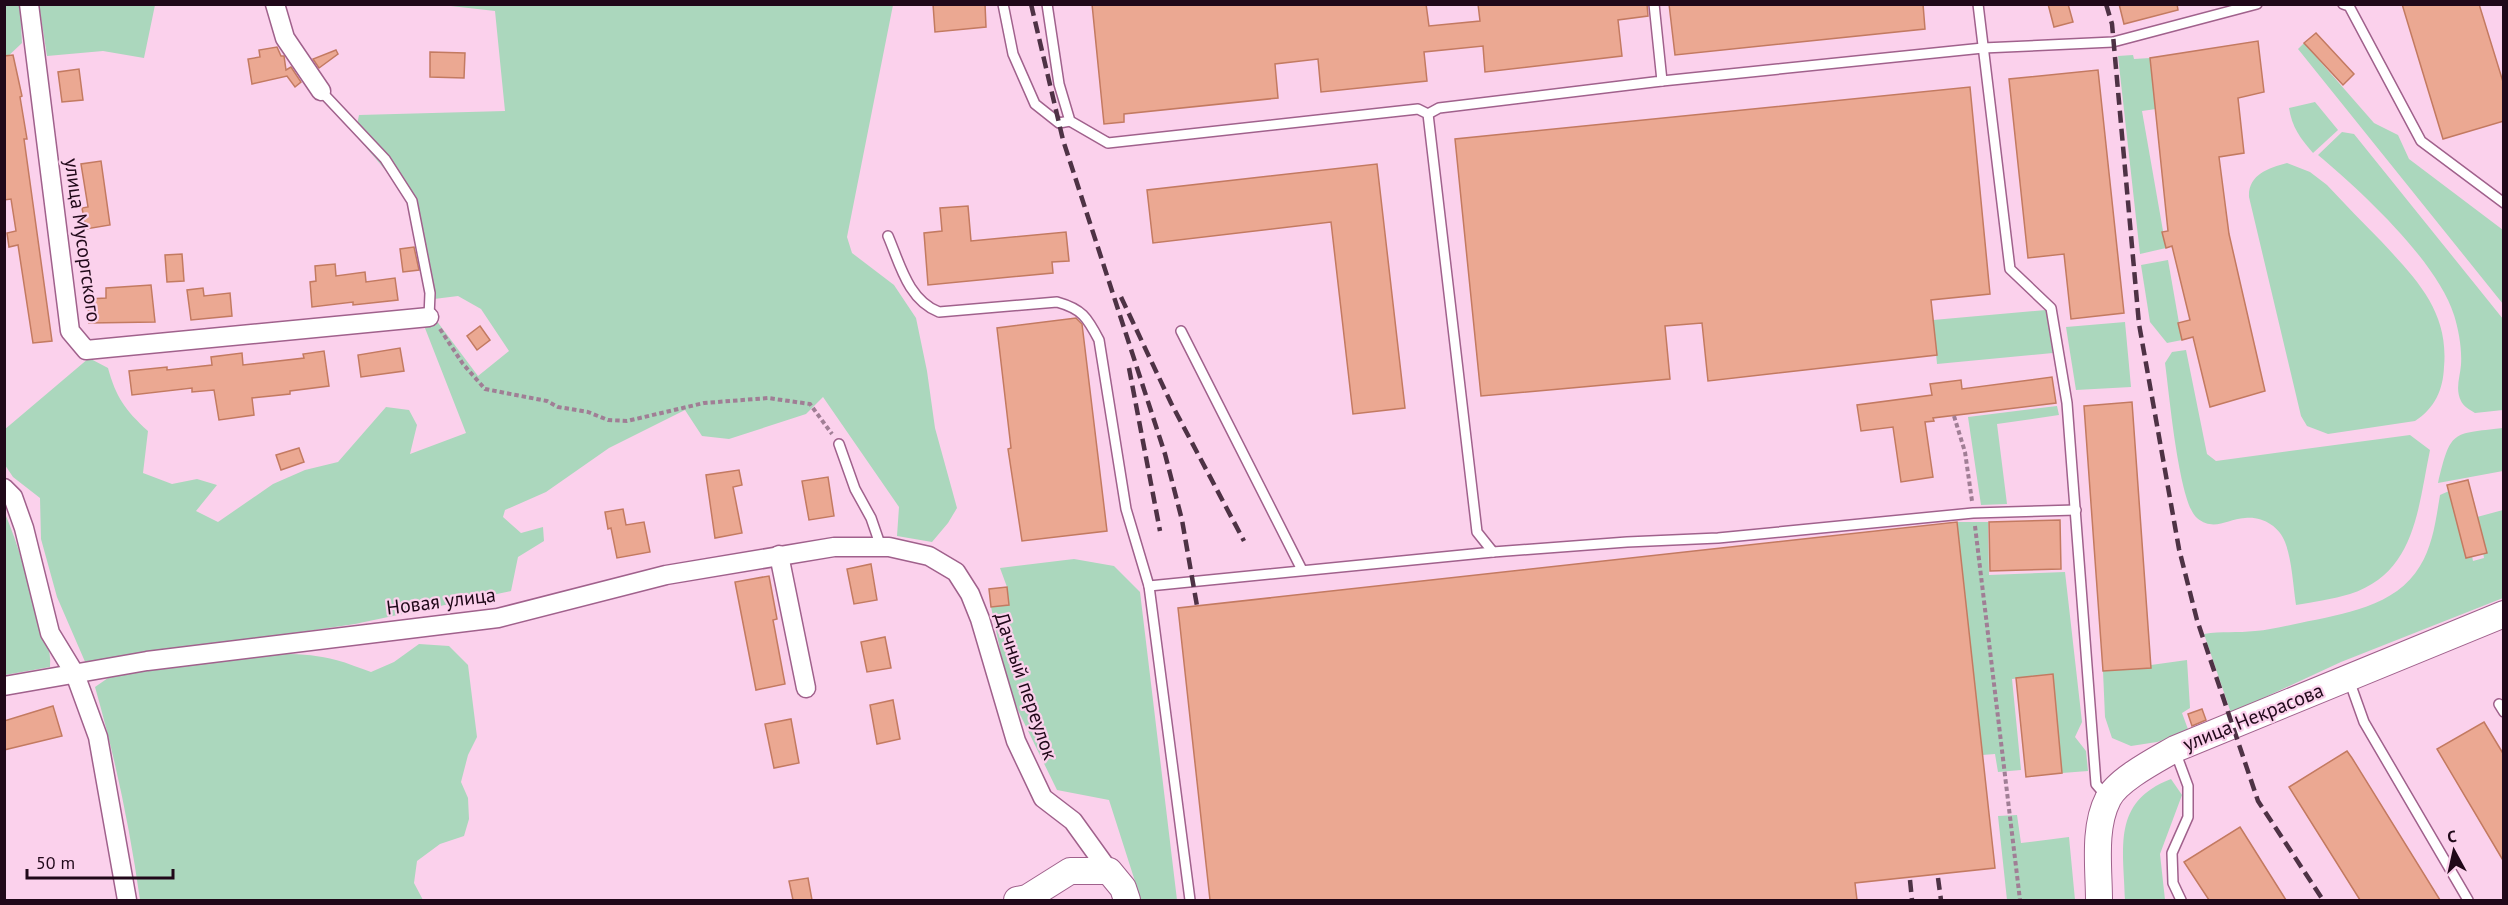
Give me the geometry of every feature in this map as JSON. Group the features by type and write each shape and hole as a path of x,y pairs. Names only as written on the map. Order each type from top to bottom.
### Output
{"main road":[{"name":"улица Некрасова","path":"2108,798 2136,771 2175,749 2504,614"},
{"path":"2099,900 2099,830 2108,798"},
{"path":"1017,900 1027,898 1070,871 1109,871 1123,888 1127,900"}],"street":[{"name":"улица Мусоргского","path":"29,4 70,331 86,350 425,318"},
{"path":"275,4 285,38 321,91"},
{"path":"4,488 13,497 24,528 50,633 75,674 98,737 127,900"},
{"name":"Новая улица","path":"4,686 228,650 498,618 666,575 834,547 880,547"},
{"name":"Дачный переулок","path":"880,547 929,556 956,572 970,594 980,619 1016,741 1043,798 1073,821 1109,871"},
{"path":"779,555 806,688"}],"lane":[{"path":"1003,4 1013,54 1035,104 1059,123 1070,120"},
{"path":"1047,4 1059,84 1070,120 1108,143 1418,109 1428,114"},
{"path":"1654,4 1662,81"},
{"path":"1978,4 2010,269 2051,308 2068,414 2096,784 2108,798"},
{"path":"1428,114 1439,108 1662,81 1983,48 2113,42 2257,4"},
{"path":"2343,4 2349,6 2421,141 2504,203"},
{"path":"321,91 385,159 412,201 430,293 425,318"},
{"path":"1428,114 1477,532 1493,552"},
{"path":"888,236 912,291 928,308 939,312 1057,302 1073,306 1088,318 1099,340 1126,509 1149,586 1190,900"},
{"path":"1181,331 1302,570"},
{"path":"839,444 855,489 871,518 880,547"},
{"path":"1149,586 1493,552 1718,538 1973,513 2076,510"},
{"path":"2348,678 2364,722 2468,900"},
{"path":"2175,749 2188,786 2188,817 2172,853 2174,883 2181,900"}],"path":[{"path":"425,318 437,324 463,364 485,389 547,401 608,420 627,421 704,403 768,398 810,404 839,444"},
{"path":"1954,416 1965,452 2020,900"}],"green space":[{"path":"5,5 20,5 22,43 5,59"},
{"path":"39,5 155,5 144,58 103,51 47,56"},
{"path":"442,5 893,5 847,237 852,253 894,285 916,318 927,371 935,428 957,508 932,542 897,536 899,507 823,397 806,414 729,439 702,436 685,410 609,448 546,492 505,510 503,517 521,533 543,527 544,541 518,557 511,591 355,624 86,664 57,597 41,539 40,498 13,477 5,465 4,430 89,358 108,368 122,402 148,431 143,473 172,484 197,479 217,485 196,511 218,522 273,484 305,470 338,462 386,407 409,410 417,425 410,454 466,433 423,323 436,320 478,376 509,351 481,309 458,296 434,299 433,317 425,313 421,255 412,212 396,184 355,134 359,115 505,111 495,11"},
{"path":"2304,43 2374,123 2398,135 2409,159 2503,230 2503,304 2298,49"},
{"path":"2133,55 2134,59 2150,58 2156,109 2142,111 2166,248 2140,254 2118,56"},
{"path":"2315,102 2338,130 2313,153 2297,132 2289,108"},
{"path":"2342,132 2354,134 2503,319 2503,410 2475,413 2462,403 2458,388 2461,365 2460,340 2454,315 2445,294 2432,272 2396,228 2318,155"},
{"path":"2287,163 2310,172 2327,185 2381,241 2428,297 2441,329 2444,367 2437,398 2415,421 2328,434 2307,426 2301,416 2249,197 2252,183 2260,174"},
{"path":"2168,260 2182,340 2167,343 2150,322 2141,265"},
{"path":"2046,310 2053,353 1937,364 1933,320"},
{"path":"2125,322 2131,387 2076,390 2066,327"},
{"path":"2186,350 2207,454 2216,461 2410,435 2430,450 2422,494 2410,536 2389,571 2372,584 2350,594 2296,605 2291,565 2279,531 2264,520 2258,519 2238,519 2221,524 2209,524 2197,518 2185,492 2180,470 2165,363 2172,352"},
{"path":"2057,406 2059,415 1997,424 2007,504 1981,505 1968,417"},
{"path":"2503,428 2503,471 2438,483 2446,453 2456,438 2463,434"},
{"path":"2449,491 2466,558 2472,556 2473,561 2484,558 2477,517 2503,510 2503,598 2341,662 2231,713 2204,634 2278,628 2350,612 2383,600 2410,580 2420,566 2431,541 2440,495"},
{"path":"4,511 23,564 50,660 50,667 5,675"},
{"path":"1957,522 1988,522 1989,575 2065,572 2082,722 2075,737 2086,751 2088,771 2062,773 2052,675 2012,679 2021,770 1998,772 1995,754 1982,755"},
{"path":"1074,559 1114,566 1140,592 1177,900 1141,900 1109,800 1057,790 1009,692 991,607 1009,605 1007,587 1000,568"},
{"path":"419,644 449,646 468,665 477,737 468,755 461,782 468,798 469,819 464,836 440,844 417,861 414,883 423,900 140,900 121,793 95,687 108,678 253,655 311,655 340,661 371,672 394,662"},
{"path":"2187,660 2190,708 2182,713 2189,732 2157,742 2131,746 2112,738 2105,717 2103,671 2151,668 2151,665"},
{"path":"2171,779 2182,795 2160,854 2165,900 2125,900 2123,845 2130,814 2138,800"},
{"path":"2017,815 2021,843 2069,837 2075,900 2007,900 1998,816"}],"building":[{"path":"933,4 985,4 986,27 935,32"},
{"path":"1092,4 1426,4 1429,26 1480,21 1478,4 1647,4 1648,16 1618,20 1622,56 1485,72 1483,46 1424,52 1427,81 1321,92 1318,59 1275,64 1278,98 1124,114 1124,122 1104,124"},
{"path":"1669,4 1923,4 1925,29 1675,55"},
{"path":"2048,4 2068,4 2073,22 2054,27"},
{"path":"2119,4 2177,4 2178,10 2124,24"},
{"path":"2402,4 2479,4 2504,85 2504,121 2443,139"},
{"path":"2316,33 2354,74 2343,85 2304,43"},
{"path":"2258,41 2264,92 2238,98 2244,153 2219,157 2229,234 2265,391 2210,407 2193,337 2182,340 2178,323 2190,320 2172,246 2166,248 2162,232 2168,231 2150,58"},
{"path":"277,47 281,56 284,56 286,70 291,67 301,82 295,87 287,76 252,84 248,59 260,57 259,50"},
{"path":"336,50 338,54 319,68 313,59"},
{"path":"430,52 465,53 464,78 430,77"},
{"path":"13,55 22,96 20,97 27,139 24,139 52,341 33,343 18,245 9,247 7,233 16,231 11,199 4,200 4,56"},
{"path":"79,69 83,100 62,102 58,72"},
{"path":"2098,70 2124,313 2071,319 2064,254 2028,258 2009,79"},
{"path":"1970,87 1990,294 1931,300 1937,355 1708,381 1702,323 1665,326 1670,379 1481,396 1455,139"},
{"path":"101,161 110,225 86,229 82,208 88,207 81,164"},
{"path":"1377,164 1405,408 1353,414 1331,222 1153,243 1147,190"},
{"path":"968,206 971,241 1066,232 1069,261 1052,262 1053,273 928,285 924,233 942,231 940,208"},
{"path":"414,247 419,270 403,272 400,249"},
{"path":"182,254 184,281 167,282 165,255"},
{"path":"335,264 336,276 365,272 366,282 395,278 398,300 312,307 310,282 316,281 315,266"},
{"path":"151,285 155,322 89,323 88,299 106,298 106,288"},
{"path":"203,288 204,296 230,293 232,316 191,320 187,290"},
{"path":"1076,318 1082,324 1107,531 1022,541 1008,449 1011,448 997,328"},
{"path":"480,326 490,340 477,350 467,336"},
{"path":"400,348 404,371 361,377 358,355"},
{"path":"324,351 329,386 290,391 290,394 252,398 254,415 219,420 214,390 192,392 192,388 132,395 129,371 212,365 211,357 242,353 243,365 304,358 303,354"},
{"path":"2052,377 2056,403 1933,418 1934,421 1925,422 1933,477 1901,482 1893,427 1861,431 1857,405 1932,395 1930,384 1961,380 1962,389"},
{"path":"2132,402 2151,668 2103,671 2084,406"},
{"path":"299,448 304,462 281,470 276,455"},
{"path":"739,470 742,485 733,487 742,533 715,538 706,475"},
{"path":"828,477 834,516 809,520 802,481"},
{"path":"2468,480 2487,553 2466,558 2447,485"},
{"path":"623,509 626,525 644,522 650,552 617,558 605,512"},
{"path":"2060,520 2061,569 1990,571 1989,522"},
{"path":"1957,522 1995,868 1855,883 1857,900 1210,900 1178,608"},
{"path":"871,564 877,600 854,604 847,569"},
{"path":"769,576 777,619 773,620 785,684 756,690 735,582"},
{"path":"1007,587 1009,605 991,607 989,589"},
{"path":"885,637 891,668 867,672 861,642"},
{"path":"2053,674 2062,773 2026,777 2016,678"},
{"path":"893,700 900,739 877,744 870,705"},
{"path":"53,706 62,736 4,750 4,721"},
{"path":"2202,709 2206,720 2192,726 2188,714"},
{"path":"791,719 799,763 774,768 765,724"},
{"path":"2484,722 2504,755 2504,862 2437,749"},
{"path":"2347,751 2440,900 2360,900 2289,787"},
{"path":"2240,827 2286,900 2209,900 2184,862"},
{"path":"808,878 812,900 793,900 789,881"}],"railway":[{"path":"1031,4 1063,140 1165,454 1182,520 1197,606"},
{"path":"2106,4 2112,24 2139,324 2179,549 2197,620 2258,801 2323,900"},
{"path":"1121,297 1171,403 1244,541"},
{"path":"1129,368 1160,531"},
{"path":"1938,878 1941,900"},
{"path":"1910,880 1912,900"}]}
